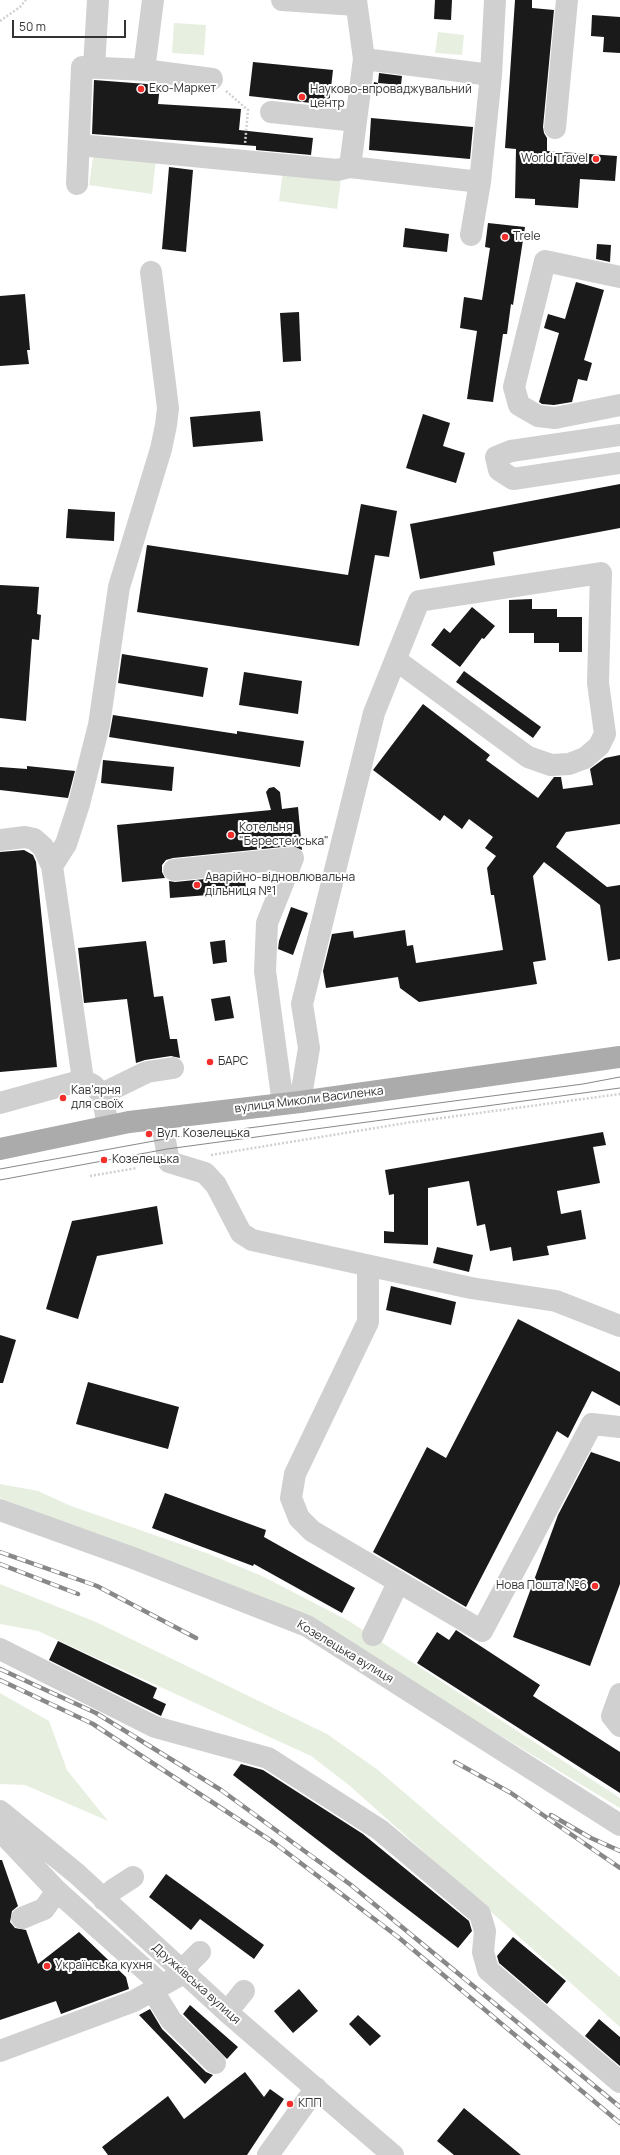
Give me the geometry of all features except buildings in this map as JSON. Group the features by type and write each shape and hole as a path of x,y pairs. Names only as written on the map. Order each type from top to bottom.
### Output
{"main road":[{"name":"вулиця Миколи Василенка","path":"0,1149 108,1126 291,1103 620,1057"}],"street":[{"path":"94,67 98,0"},
{"path":"144,70 152,0"},
{"path":"282,0 356,2 364,59 350,167"},
{"path":"471,236 480,182 491,74 495,0"},
{"path":"555,128 567,0"},
{"path":"364,59 491,74"},
{"path":"77,184 82,66 144,70 212,78"},
{"path":"271,112 356,121"},
{"path":"79,145 337,170 350,167 480,182"},
{"path":"620,277 545,260 514,387 519,405 538,416 555,418 620,405"},
{"path":"52,866 66,844 79,804 98,725 119,587 161,449 166,426 168,408 151,272"},
{"path":"620,435 511,451 496,457 499,470 513,480 620,463"},
{"path":"291,1103 309,1048 302,1004 374,713 419,601 602,573 598,683 605,734 599,746 585,758 569,764 551,765 528,757 396,660"},
{"path":"0,840 25,837 34,839 43,847 52,866 83,1080"},
{"path":"174,870 293,858 267,923 265,971 291,1103"},
{"path":"102,1094 147,1072 173,1068"},
{"path":"0,1104 83,1080 93,1085 102,1094 108,1126"},
{"path":"162,1119 169,1162 205,1173 216,1185 241,1233 252,1240 471,1288 556,1301 620,1326"},
{"path":"368,1266 368,1322 295,1474 291,1498 299,1518 312,1531 398,1583 482,1631 592,1424 620,1427"},
{"name":"Козелецька вулиця","path":"0,1510 133,1558 307,1626 620,1825"},
{"path":"373,1634 398,1583"},
{"path":"0,1649 155,1727 268,1758 380,1830 480,1914 485,1931 483,1952 488,1970 620,2082"},
{"path":"620,1694 612,1716 620,1726"},
{"path":"3,1819 8,1839 57,1890 158,1988 172,2020 215,2063"},
{"name":"Дружківська вулиця","path":"3,1819 104,1900 227,2012 394,2155"},
{"path":"104,1900 113,1890 133,1877"},
{"path":"22,1918 44,1909 57,1890"},
{"path":"0,2051 134,2001 184,1973 190,1962 200,1952"},
{"path":"227,2012 244,1991"},
{"path":"268,2155 316,2088"}],"path":[{"path":"0,21 20,7 26,0"},
{"path":"212,78 248,110 244,162"},
{"path":"208,1156 412,1122 620,1094"},
{"path":"90,1176 137,1168"}],"green space":[{"path":"174,23 206,25 204,55 172,53"},
{"path":"438,32 464,35 462,55 435,53"},
{"path":"94,151 156,159 152,194 89,185"},
{"path":"283,171 341,179 337,209 279,201"},
{"path":"0,1484 38,1491 71,1506 209,1554 262,1576 349,1621 620,1798 620,1808 296,1612 0,1498"},
{"path":"0,1584 96,1622 327,1734 378,1770 620,1977 620,2027 350,1786 311,1756 38,1631 0,1624"},
{"path":"0,1693 49,1721 67,1770 108,1821 25,1785 0,1784"}],"tram line":[{"path":"0,1169 165,1139 583,1084 620,1077"},
{"path":"0,1180 167,1149 620,1088"}],"railway":[{"path":"0,1552 97,1586 196,1638"},
{"path":"0,1564 78,1594"},
{"path":"0,1669 96,1713 221,1790 351,1885 620,2107"},
{"path":"0,1680 93,1724 273,1842 398,1937 620,2123"},
{"path":"455,1762 511,1793 620,1868"},
{"path":"551,1815 591,1838 620,1851"}],"place":[{"name":"Еко-Маркет","path":"141,89"},
{"name":"Науково-впроваджувальний центр","path":"302,97"},
{"name":"World Travel","path":"596,159"},
{"name":"Trele","path":"505,237"},
{"name":"Котельня \"Берестейська\"","path":"231,835"},
{"name":"Аварійно-відновлювальна дільниця №1","path":"197,885"},
{"name":"БАРС","path":"210,1062"},
{"name":"Кав'ярня для своїх","path":"63,1098"},
{"name":"Вул. Козелецька","path":"149,1134"},
{"name":"Козелецька","path":"104,1160"},
{"name":"Нова Пошта №6","path":"595,1586"},
{"name":"Українська кухня","path":"47,1966"},
{"name":"КПП","path":"290,2104"}]}
